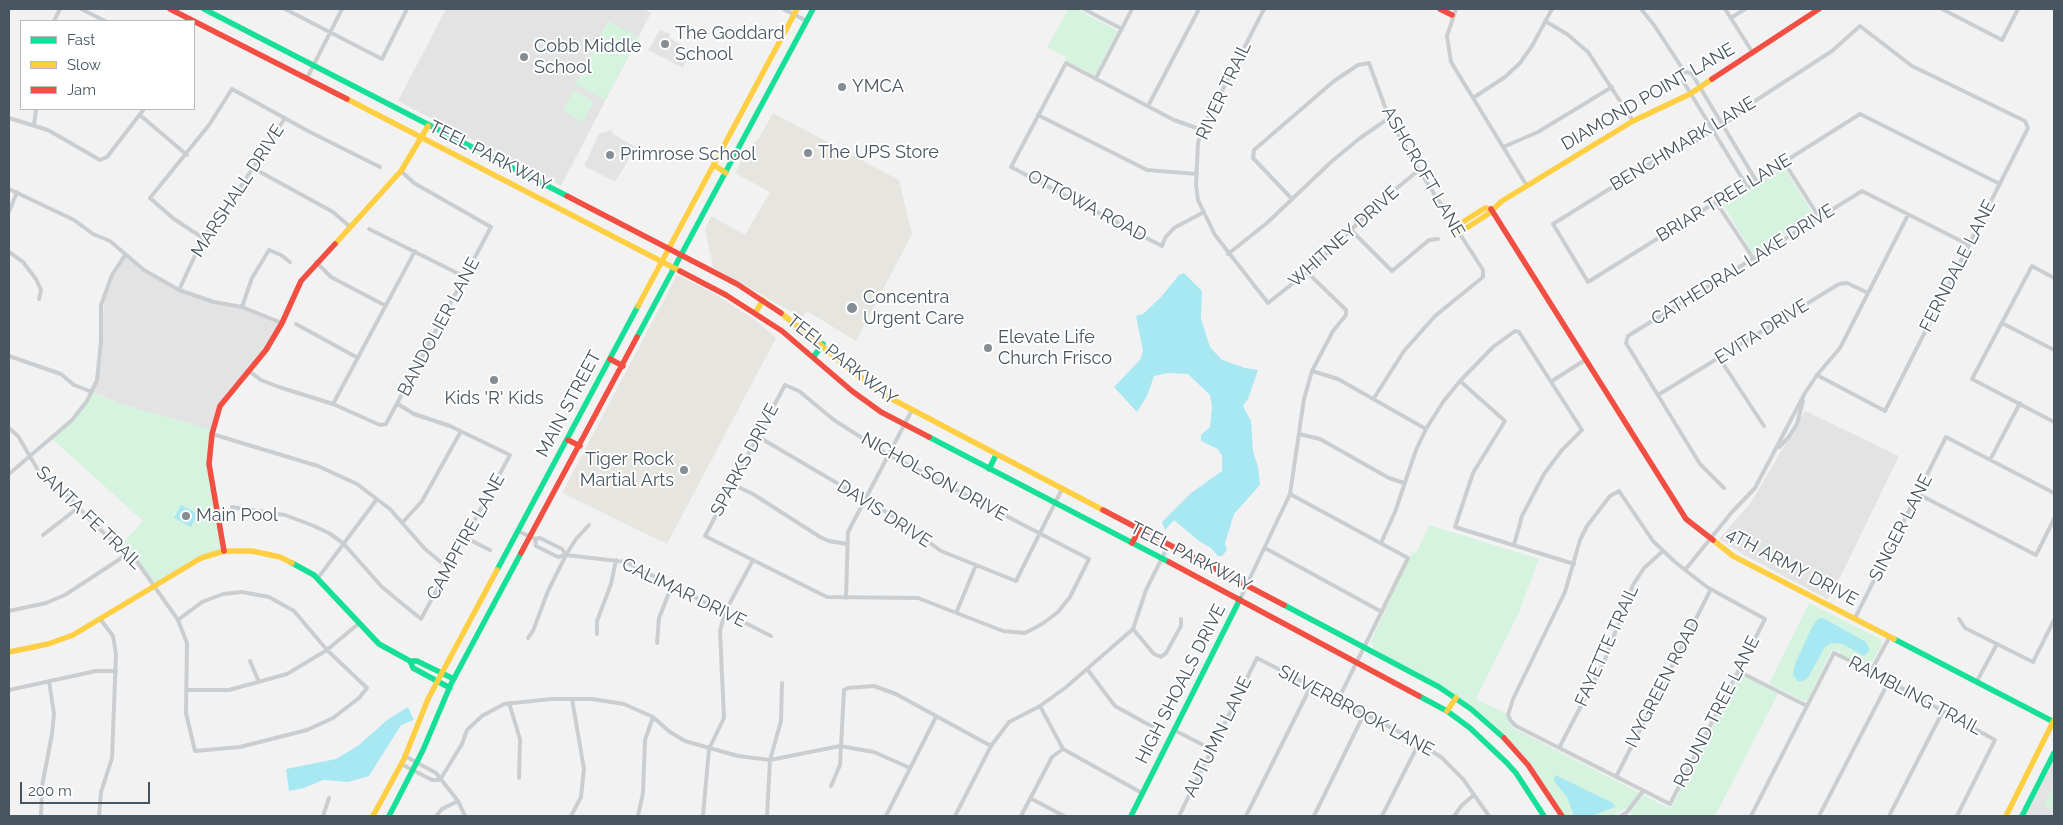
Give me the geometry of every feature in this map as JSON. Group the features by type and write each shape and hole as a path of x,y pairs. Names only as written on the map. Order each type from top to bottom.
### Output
{"main road":[{"name":"TEEL PARKWAY","path":"170,9 192,20"},
{"name":"TEEL PARKWAY","path":"204,9 763,300 823,344 872,387 912,410 1247,584 1456,698 1472,709 1503,737 1528,765 1550,795 1562,816"},
{"name":"MAIN STREET","path":"389,816 414,770 454,679 533,538 813,9"},
{"path":"1440,9 1452,15"},
{"name":"DIAMOND POINT LANE","path":"1457,231 1458,225 1485,208 1491,209 1633,121 1700,88 1819,9"},
{"name":"MAIN STREET","path":"373,816 405,756 438,681 796,12"},
{"name":"TEEL PARKWAY","path":"195,22 512,183 755,313 814,356 852,391 904,424 1448,711 1470,728 1506,762 1516,773 1544,816"},
{"path":"224,551 210,476 212,434 220,406 232,389 266,350 282,323 301,281 316,262 401,171 428,126"},
{"path":"714,165 726,172"},
{"path":"512,183 518,172"},
{"name":"4TH ARMY DRIVE","path":"1491,209 1686,519 1710,540 1734,556 2054,721"},
{"path":"755,313 763,300"},
{"path":"814,356 823,344"},
{"path":"610,359 623,366"},
{"path":"568,440 580,446"},
{"path":"989,469 996,455"},
{"path":"1132,543 1140,529"},
{"path":"9,652 62,640 101,620 128,601 156,586 191,563 224,551 252,551 280,557 305,569 318,578 358,624 379,644 410,661 417,660 454,679"},
{"name":"HIGH SHOALS DRIVE","path":"1131,816 1240,600"},
{"path":"410,661 413,668 450,688"},
{"path":"1448,711 1456,698"},
{"path":"2006,816 2054,721"},
{"path":"2022,816 2054,753"}],"street":[{"path":"80,9 102,20"},
{"path":"285,9 382,59 407,9"},
{"path":"307,78 342,9"},
{"path":"783,9 796,12 807,21"},
{"path":"1084,9 1122,29"},
{"path":"1096,78 1132,9"},
{"path":"1148,106 1198,9"},
{"name":"RIVER TRAIL","path":"1264,9 1202,130 1198,143 1197,193 1215,235 1268,303"},
{"path":"1456,9 1452,15 1447,36 1449,57 1472,98 1527,186"},
{"path":"1472,98 1515,68 1532,46 1552,9"},
{"path":"1641,9 1654,25 1684,71 1692,74 1757,182"},
{"path":"1725,9 1753,53"},
{"path":"1731,18 1745,9"},
{"path":"1942,9 1950,11 2002,40 2018,9"},
{"path":"1545,22 1567,34 1583,47 1612,87 1633,121"},
{"name":"BENCHMARK LANE","path":"1588,282 1553,224 1672,150 1722,125 1832,51 1860,26 1912,66 2025,121"},
{"path":"1197,174 1154,172 1141,168 1038,115 1066,63 1148,106 1202,130"},
{"name":"ASHCROFT LANE","path":"1292,198 1252,155 1254,150 1280,125 1334,81 1358,65 1369,63 1390,118 1419,170 1483,270 1482,277 1435,316 1404,351 1374,398"},
{"path":"1684,71 1683,81 1690,94 1714,130 1748,188"},
{"path":"1502,147 1538,132 1612,87"},
{"path":"202,238 174,220 150,198 187,155 232,89 380,167"},
{"path":"34,125 36,110"},
{"path":"9,118 48,130 100,160 107,157 143,110"},
{"name":"BRIAR TREE LANE","path":"1588,282 1716,202 1748,188 1784,162 1860,114 2000,184"},
{"path":"140,115 187,155"},
{"name":"OTTOWA ROAD","path":"1038,115 1011,167 1162,246 1165,238 1174,228 1204,212"},
{"name":"MARSHALL DRIVE","path":"179,290 202,238 253,168 285,118"},
{"path":"1228,254 1267,223 1292,198 1360,138 1390,118"},
{"name":"FERNDALE LANE","path":"1817,375 1884,411 2028,128 2025,121"},
{"path":"1784,162 1819,218"},
{"path":"253,168 333,212 350,226"},
{"name":"WHITNEY DRIVE","path":"1268,303 1307,272 1350,229 1419,170"},
{"name":"BANDOLIER LANE","path":"333,404 384,426 398,404 491,227 414,183 401,171"},
{"path":"9,189 74,220 93,234 110,241 144,270 179,290 214,302 242,307 282,323"},
{"name":"CATHEDRAL LAKE DRIVE","path":"1658,395 1626,343 1626,339 1862,191 1908,215"},
{"path":"9,212 17,192"},
{"path":"1716,202 1753,258"},
{"path":"1685,570 1732,512 1755,488 1804,393 1840,348 1908,215 1969,245"},
{"path":"369,229 464,277"},
{"path":"1350,229 1392,271 1429,240 1438,239"},
{"path":"242,307 252,278 269,250 281,255 290,262"},
{"path":"249,371 279,387 333,404 415,251"},
{"path":"9,252 23,262 36,279 41,290 39,298"},
{"path":"9,474 77,415 92,392 97,380 100,358 101,305 112,276 125,255"},
{"path":"316,262 332,277 386,306"},
{"path":"2054,278 2032,266 1972,379 2054,422"},
{"name":"HIGH SHOALS DRIVE","path":"1240,600 1290,494 1304,400 1312,371 1333,331 1346,315 1346,310 1307,272"},
{"name":"EVITA DRIVE","path":"1658,395 1720,359 1839,284 1847,283 1868,293"},
{"path":"2002,323 2054,350"},
{"path":"296,324 358,358"},
{"path":"1380,543 1395,512 1404,483 1426,429 1460,380 1493,347 1515,331 1519,332 1582,430 1562,450 1544,474 1528,502 1514,545"},
{"path":"9,356 62,374 74,384 92,392"},
{"path":"1720,359 1764,426"},
{"path":"1552,381 1585,360"},
{"path":"1312,371 1338,379 1426,429"},
{"path":"1460,380 1505,421 1482,455 1473,473 1455,527 1574,564"},
{"name":"SPARKS DRIVE","path":"754,560 705,536 786,385"},
{"name":"NICHOLSON DRIVE","path":"786,385 799,391 834,420 887,454 1089,559 1070,597 1058,612 1042,624 1025,633 1003,631 957,611"},
{"path":"1658,395 1700,464 1724,488"},
{"path":"2020,403 1990,460 2054,493"},
{"path":"398,404 414,414 461,431 422,501 402,522"},
{"path":"846,598 848,532 887,454 912,410"},
{"name":"SANTA FE TRAIL","path":"10,430 18,436 28,456 38,470 79,507 94,524 129,553 156,586 178,620 187,643 186,713 195,751 240,747 308,730 333,718 359,698 367,688 327,650"},
{"name":"CAMPFIRE LANE","path":"343,544 382,587 421,619 510,454 461,431"},
{"path":"212,434 318,466 350,481 377,499 402,522 424,549 448,568"},
{"path":"1299,434 1320,439 1389,478 1404,483"},
{"name":"DAVIS DRIVE","path":"757,436 892,516 941,551 1016,581 1040,534"},
{"name":"SINGER LANE","path":"1855,618 1946,437 1990,460"},
{"path":"732,484 753,494 820,537 847,544"},
{"path":"1040,534 1062,489"},
{"path":"1621,816 1628,814 1643,791 1516,726 1511,722 1508,715 1513,700 1555,615 1587,526 1610,496 1619,491 1653,541 1685,570 1711,589"},
{"path":"1290,494 1408,558 1338,700"},
{"path":"1918,494 2036,555 2054,519"},
{"path":"318,578 377,499"},
{"path":"43,535 79,507"},
{"path":"232,507 295,518 314,526 343,544"},
{"path":"528,638 533,631 548,590 566,555 576,539 589,525"},
{"name":"CALIMAR DRIVE","path":"518,531 533,538 540,538 562,549 566,555"},
{"path":"464,537 490,550"},
{"name":"CALIMAR DRIVE","path":"533,538 536,546 558,557 566,555 588,559 616,560 630,564 771,636"},
{"path":"955,816 991,746 1009,722 1040,706 1133,629 1146,590 1169,544"},
{"path":"1264,548 1382,612"},
{"name":"FAYETTE TRAIL","path":"1560,748 1604,662 1633,585 1644,568 1663,551"},
{"path":"9,611 46,603 65,595 129,553"},
{"path":"597,634 597,621 611,584 616,560"},
{"path":"703,816 710,749 724,718 718,645 725,612 754,560 827,597 918,598 957,611 976,565"},
{"path":"657,643 659,618 672,585"},
{"name":"ROUND TREE LANE","path":"1643,791 1670,804 1765,619 1711,589"},
{"name":"IVYGREEN ROAD","path":"1616,777 1711,589"},
{"path":"178,620 202,602 215,596 230,593 253,593 279,601 294,611 327,650"},
{"path":"1959,619 1964,628 2033,662 2054,620"},
{"path":"99,816 101,792 112,758 116,672 114,641 101,620"},
{"path":"1133,629 1154,654 1161,657 1166,653 1181,626 1180,620"},
{"path":"187,690 229,690 287,674 327,650 358,624"},
{"path":"1871,671 1890,636"},
{"path":"1977,681 1997,644"},
{"name":"RAMBLING TRAIL","path":"1807,706 1834,654 1871,671 1996,740 1956,816"},
{"name":"SILVERBROOK LANE","path":"1258,658 1419,743 1444,760 1489,816"},
{"name":"AUTUMN LANE","path":"1179,816 1258,658"},
{"path":"250,660 260,682"},
{"path":"1087,669 1115,706 1151,726 1159,725"},
{"path":"9,690 96,671 116,672"},
{"path":"1738,671 1807,706 1751,816"},
{"path":"1819,816 1889,681"},
{"path":"41,816 42,786 53,721 49,682"},
{"path":"767,816 770,760 781,721 782,683"},
{"path":"831,786 840,765 844,690 874,686 896,694 991,746"},
{"path":"1246,816 1311,686"},
{"path":"571,816 581,797 584,769 572,699"},
{"path":"440,780 470,726 494,708 524,700 592,699 624,704 653,717 675,736 710,749 738,756 770,760 840,746 874,752 910,768"},
{"path":"509,703 520,739 519,778"},
{"path":"1040,706 1063,749 1142,792"},
{"path":"1889,816 1943,711"},
{"path":"1314,816 1364,714"},
{"path":"638,816 643,792 645,740 653,717"},
{"path":"886,816 936,717"},
{"path":"1174,730 1211,749"},
{"path":"1382,816 1419,743"},
{"path":"1020,816 1052,757 1063,749"},
{"path":"405,756 436,773 458,801 466,816"},
{"path":"401,764 432,780 440,780"},
{"path":"1454,816 1462,805 1474,795"},
{"path":"323,816 329,798"},
{"path":"1030,798 1064,816"},
{"path":"436,816 449,804 458,801"}],"shaded area":[{"name":"Cobb Middle School","path":"446,9 643,9 651,13 561,186 398,101"},
{"name":"The Goddard School","path":"660,30 670,34 669,38 691,50 683,68 648,50"},
{"path":"773,113 899,180 912,234 856,341 807,311 802,318 713,267 705,229 711,216 745,235 770,192 735,173 747,150 759,138"},
{"name":"Primrose School","path":"612,130 613,134 636,147 615,182 584,166 599,134"},
{"path":"125,255 144,270 179,290 200,298 242,307 282,323 266,350 220,406 212,430 124,405 92,392 97,380 105,292"},
{"path":"677,275 708,290 754,319 776,338 667,544 562,493"},
{"path":"1805,411 1899,456 1832,594 1827,599 1746,556 1719,539 1750,504"},
{"path":"2054,758 2054,816 2025,816"}],"green space":[{"path":"1068,9 1077,9 1118,31 1095,75 1064,60 1066,57 1047,47"},
{"path":"608,21 638,37 605,100 575,84"},
{"path":"574,90 594,101 583,122 563,111"},
{"path":"1783,165 1814,216 1753,254 1722,203 1755,187"},
{"path":"92,392 124,405 212,430 209,449 224,551 202,558 156,586 138,563 120,546 143,521 51,438 72,420"},
{"path":"1429,525 1539,559 1519,612 1476,699 1505,713 1513,728 1663,805 1671,808 1740,674 1778,694 1715,816 1633,816 1625,808 1613,816 1565,816 1524,755 1472,706 1374,649 1371,641 1412,552 1416,553"},
{"path":"1809,603 1879,638 1882,644 1869,667 1842,655 1838,650 1831,651 1808,699 1804,701 1770,684 1770,682"},
{"path":"2054,785 2054,811 2044,804"}],"water":[{"path":"1184,273 1202,291 1201,319 1210,347 1222,360 1245,368 1258,370 1248,399 1243,406 1251,421 1253,451 1258,467 1260,485 1234,514 1225,543 1227,550 1222,556 1218,556 1211,548 1199,541 1174,520 1165,530 1162,522 1191,493 1222,471 1222,456 1218,449 1201,441 1201,435 1210,427 1212,408 1210,395 1188,374 1168,373 1154,376 1147,396 1137,412 1114,387 1140,360 1143,351 1136,316 1143,314 1161,297 1179,275"},
{"name":"Main Pool","path":"181,505 198,514 191,527 174,518"},
{"path":"1823,618 1866,642 1870,650 1864,656 1843,644 1831,643 1825,647 1807,679 1798,682 1793,675 1795,664 1812,627 1818,619"},
{"path":"408,707 414,720 401,725 369,776 348,782 323,780 304,788 289,791 286,769 336,759 359,745 387,720"},
{"path":"1555,775 1613,803 1615,807 1592,816 1574,816 1567,797 1554,781"}],"traffic: fast":[{"path":"204,9 567,196"},
{"path":"637,337 813,9"},
{"path":"497,570 638,306"},
{"path":"814,356 823,344"},
{"path":"929,437 1169,562"},
{"path":"989,469 996,455"},
{"path":"389,816 423,750 451,684 521,553"},
{"path":"292,563 314,575 379,644 410,661 413,668 450,688"},
{"path":"1131,816 1240,599"},
{"path":"1284,605 1439,687 1471,709 1504,738"},
{"path":"1894,639 2054,722"},
{"path":"410,661 417,661 454,679"},
{"path":"1419,696 1447,711 1470,728 1506,762 1516,773 1544,816"},
{"path":"2022,816 2054,753"}],"traffic: slow":[{"path":"638,306 797,9"},
{"path":"1491,209 1485,208 1458,225 1457,231 1462,231 1488,214 1502,201 1633,121 1690,94 1712,79"},
{"path":"347,99 680,271"},
{"path":"335,244 401,171 428,126"},
{"path":"714,165 726,173"},
{"path":"755,313 763,300"},
{"path":"781,313 855,373 890,398 1103,510"},
{"path":"1713,540 1733,556 1894,639"},
{"path":"9,652 48,644 73,635 201,558 224,551 252,551 280,557 292,563"},
{"path":"373,816 404,759 428,699 497,570"},
{"path":"1447,711 1456,698"},
{"path":"2006,816 2054,720"}],"traffic: jam":[{"path":"170,9 192,20"},
{"path":"1440,9 1452,15"},
{"path":"1712,79 1819,9"},
{"path":"195,22 347,99"},
{"path":"567,196 737,284 781,313"},
{"path":"1491,209 1686,519 1713,540"},
{"path":"224,551 209,464 212,434 220,406 266,350 282,323 301,281 335,244"},
{"path":"680,271 726,295 782,331 852,391 881,412 929,437"},
{"path":"521,553 637,337"},
{"path":"610,359 623,366"},
{"path":"568,440 580,446"},
{"path":"1103,510 1284,605"},
{"path":"1132,543 1140,529"},
{"path":"1169,562 1419,696"},
{"path":"1504,738 1528,765 1562,816"}],"place":[{"name":"The Goddard School","path":"665,44"},
{"name":"Cobb Middle School","path":"524,57"},
{"name":"YMCA","path":"842,87"},
{"name":"The UPS Store","path":"808,153"},
{"name":"Primrose School","path":"610,155"},
{"name":"Concentra Urgent Care","path":"852,308"},
{"name":"Elevate Life Church Frisco","path":"988,348"},
{"name":"Kids 'R' Kids","path":"494,380"},
{"name":"Tiger Rock Martial Arts","path":"684,470"},
{"name":"Main Pool","path":"186,516"}]}
